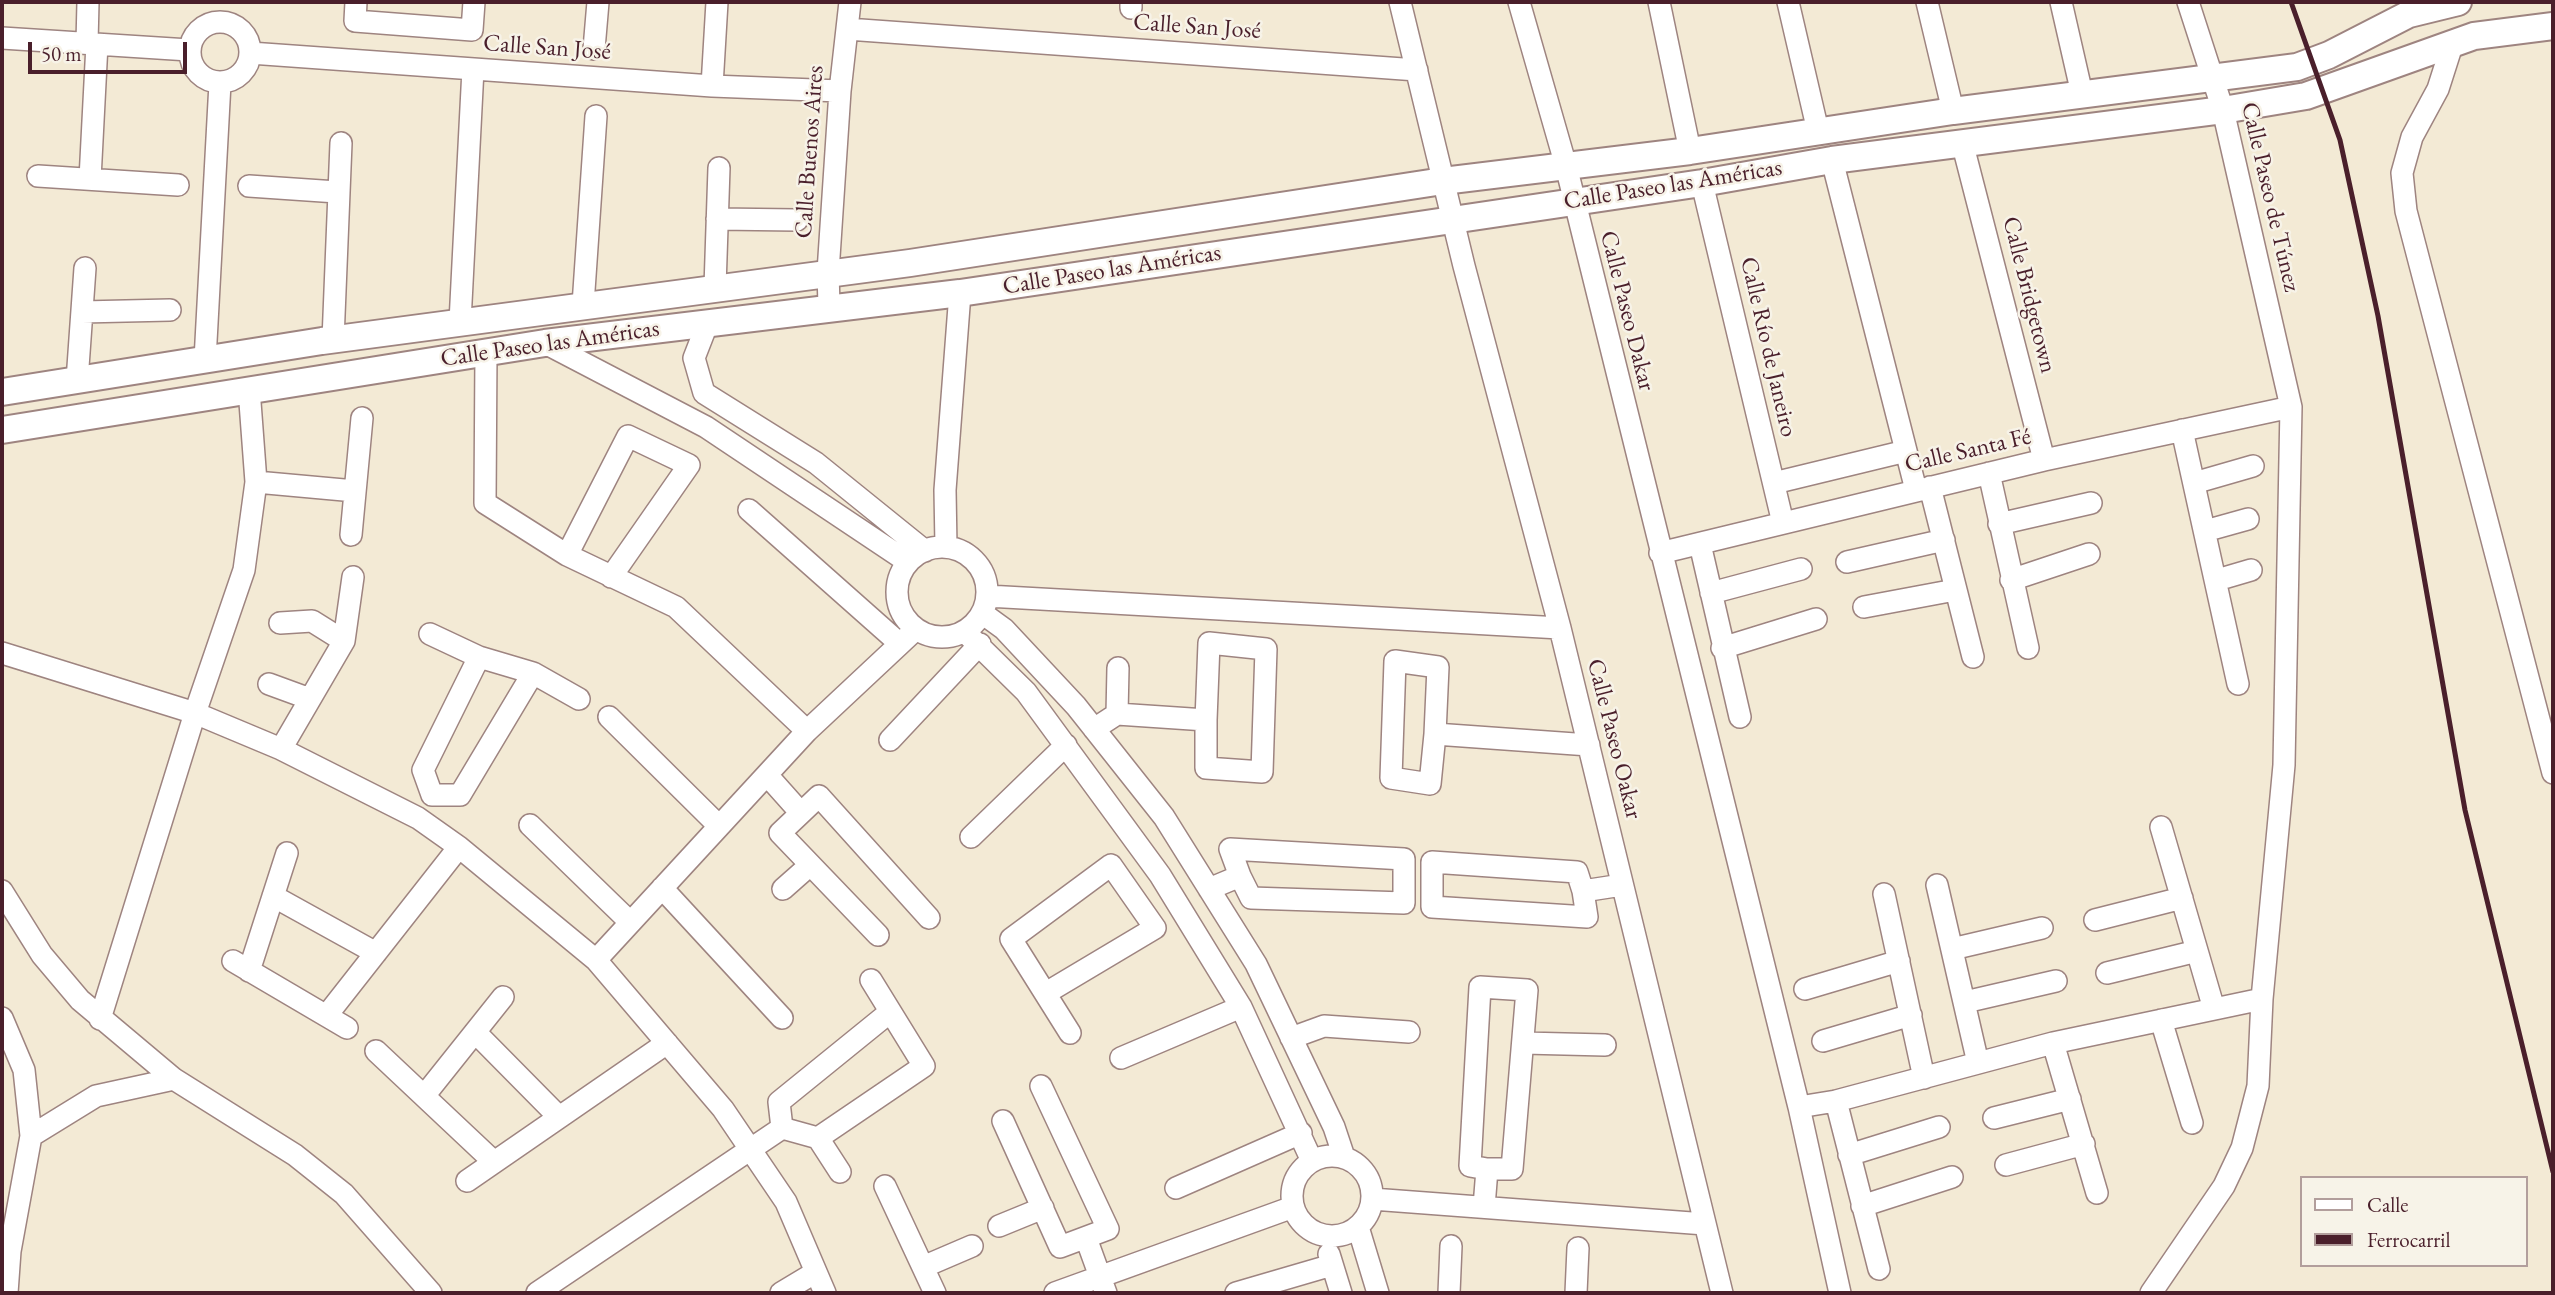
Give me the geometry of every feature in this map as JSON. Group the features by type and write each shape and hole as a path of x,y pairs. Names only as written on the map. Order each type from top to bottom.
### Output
{"street":[{"path":"88,2 92,43 90,180"},
{"path":"356,2 355,21 417,28 472,30 474,2"},
{"path":"594,49 598,2"},
{"path":"712,86 716,2"},
{"name":"Calle Buenos Aires","path":"829,306 828,272 840,91 850,2"},
{"path":"1400,2 1453,219"},
{"name":"Calle Paseo Dakar","path":"1519,2 1566,166 1660,553"},
{"path":"1788,2 1818,131"},
{"path":"1927,2 1953,111"},
{"path":"2062,2 2082,94"},
{"name":"Calle Paseo de Túnez","path":"2151,1293 2224,1186 2242,1148 2258,1086 2262,999 2284,765 2291,407 2223,110 2188,2"},
{"name":"Calle Paseo las Américas","path":"2,392 332,340 828,272 1443,181 1690,151 1953,111 2215,80 2285,69 2329,55 2427,6 2458,2"},
{"path":"1664,3 1690,151"},
{"path":"224,12 247,38 250,53 246,68 220,83 204,79 192,67 189,50 194,35 224,12"},
{"name":"Calle Paseo las Américas","path":"2,430 545,342 829,306 960,293 1702,183 1832,160 2223,110 2292,98 2341,85 2474,36 2553,26"},
{"path":"414,65 417,28"},
{"name":"Calle San José","path":"847,29 1417,70"},
{"path":"2,38 189,50"},
{"path":"2453,42 2438,89 2412,137 2402,173 2406,211 2553,773"},
{"name":"Calle San José","path":"250,53 712,86 840,91"},
{"path":"2329,55 2341,85"},
{"path":"460,322 473,69"},
{"path":"2285,69 2292,98"},
{"path":"205,360 220,83"},
{"path":"583,305 596,116"},
{"name":"Calle Bridgetown","path":"1962,142 2044,460"},
{"path":"332,340 341,143"},
{"path":"1832,160 1906,451 1944,540 1973,657"},
{"path":"715,288 719,168"},
{"path":"38,176 178,184"},
{"name":"Calle Río de Janeiro","path":"1702,183 1783,523"},
{"path":"249,186 337,192"},
{"path":"718,219 797,220"},
{"name":"Calle Paseo Oakar","path":"1453,219 1560,628 1719,1283"},
{"path":"77,381 85,268"},
{"path":"960,293 945,491 926,554 898,583 897,596 906,620 916,629 939,638 972,638 1026,692 1066,745 1160,875 1241,1007 1312,1161"},
{"path":"82,312 170,310"},
{"path":"708,322 694,358 704,393 816,463 926,554"},
{"path":"422,328 424,362"},
{"path":"545,342 706,427 926,554 966,554 975,561 986,579 985,605 972,638 890,740"},
{"path":"486,352 485,503 566,555 676,607 807,731"},
{"path":"100,1019 195,713 244,570 256,482 249,389"},
{"name":"Calle Santa Fé","path":"1660,553 2044,460 2291,407"},
{"path":"351,535 362,418"},
{"path":"2182,430 2238,684"},
{"path":"566,555 628,436 688,466 611,577"},
{"path":"1773,483 1906,451"},
{"path":"2194,483 2253,466"},
{"path":"1989,473 2028,648"},
{"path":"256,482 355,491"},
{"path":"1999,524 2091,503"},
{"path":"749,510 899,643"},
{"path":"2205,531 2248,519"},
{"path":"1847,562 1944,540"},
{"path":"1700,544 1740,717"},
{"path":"1660,553 1799,1107 1840,1293"},
{"path":"2011,580 2089,554"},
{"path":"1711,593 1801,569"},
{"path":"2217,580 2250,570"},
{"path":"281,749 344,641 353,576"},
{"path":"1864,607 1955,590"},
{"path":"985,605 1560,628"},
{"path":"985,605 1094,729 1164,817 1256,964 1334,1127 1344,1157"},
{"path":"1722,648 1816,619"},
{"path":"280,623 312,621 344,641"},
{"path":"596,960 807,731 916,629"},
{"path":"430,634 479,657 533,673 579,699"},
{"path":"1209,643 1266,649 1262,772 1206,768 1206,720 1209,643"},
{"path":"2,653 195,713 281,749 418,818 459,846 596,960 723,1109 786,1202 825,1293"},
{"path":"432,794 423,770 479,657"},
{"path":"1395,661 1438,667 1435,734 1430,784 1391,778 1395,661"},
{"path":"1117,714 1118,668"},
{"path":"432,794 460,794 533,673"},
{"path":"268,684 310,699"},
{"path":"1094,729 1117,714 1206,720"},
{"path":"610,717 719,826"},
{"path":"1435,734 1588,745"},
{"path":"971,837 1066,745"},
{"path":"766,775 800,812"},
{"path":"418,818 432,794"},
{"path":"878,936 780,833 819,796 929,918"},
{"path":"530,825 631,922"},
{"path":"2161,827 2214,1009"},
{"path":"327,1015 459,846"},
{"path":"1230,849 1404,859 1404,904 1251,898 1240,876 1230,849"},
{"path":"287,853 273,896 241,966 347,1028"},
{"path":"1432,862 1577,872 1583,891 1587,917 1432,907 1432,862"},
{"path":"1046,993 1155,928 1111,865 1011,939 1070,1033"},
{"path":"783,889 809,866"},
{"path":"1130,893 1160,875"},
{"path":"1209,889 1240,876"},
{"path":"1937,884 1978,1063"},
{"path":"1583,891 1622,885"},
{"path":"662,888 782,1018"},
{"path":"2,891 43,955 80,1000 100,1019 174,1079 295,1154 344,1194 431,1293"},
{"path":"1884,894 1924,1078"},
{"path":"273,896 376,953"},
{"path":"2095,920 2182,898"},
{"path":"1952,949 2042,928"},
{"path":"2107,973 2197,951"},
{"path":"1805,989 1899,961"},
{"path":"818,1138 924,1066 871,980"},
{"path":"1965,1002 2056,981"},
{"path":"1480,987 1527,989 1512,1169 1487,1170 1470,1166 1480,987"},
{"path":"424,1096 503,996"},
{"path":"1799,1107 1836,1101 2053,1043 2262,999"},
{"path":"1121,1058 1241,1007"},
{"path":"782,1128 779,1102 890,1012"},
{"path":"1823,1041 1911,1016"},
{"path":"2,1018 9,1053 24,1070 31,1136 10,1251 7,1293"},
{"path":"2161,1020 2192,1123"},
{"path":"1291,1038 1324,1027 1409,1032"},
{"path":"475,1032 559,1118"},
{"path":"467,1181 667,1043"},
{"path":"1524,1043 1605,1045"},
{"path":"2053,1043 2097,1193"},
{"path":"376,1051 494,1162"},
{"path":"31,1136 96,1096 174,1079"},
{"path":"1003,1121 1060,1247 1108,1229 1041,1086"},
{"path":"1994,1118 2070,1099"},
{"path":"1836,1101 1879,1269"},
{"path":"1849,1155 1940,1127"},
{"path":"782,1128 818,1138 840,1171"},
{"path":"537,1293 782,1128"},
{"path":"1176,1188 1301,1133"},
{"path":"2006,1165 2084,1144"},
{"path":"1333,1155 1344,1157 1362,1169 1368,1177 1372,1199 1365,1219 1358,1227 1336,1236 1324,1235 1305,1225 1293,1207 1292,1196 1297,1176 1312,1161 1333,1155"},
{"path":"1484,1207 1487,1170"},
{"path":"1862,1206 1952,1177"},
{"path":"885,1186 935,1293"},
{"path":"1372,1199 1705,1224"},
{"path":"1055,1293 1103,1285 1293,1207"},
{"path":"999,1226 1043,1209"},
{"path":"1358,1227 1378,1293"},
{"path":"1324,1235 1341,1293"},
{"path":"1086,1238 1103,1285"},
{"path":"1449,1293 1451,1245"},
{"path":"923,1267 972,1246"},
{"path":"1576,1293 1578,1248"},
{"path":"1236,1293 1332,1265"},
{"path":"781,1293 816,1272"}],"railway":[{"path":"2291,2 2340,140 2378,316 2465,810 2553,1172"}]}
